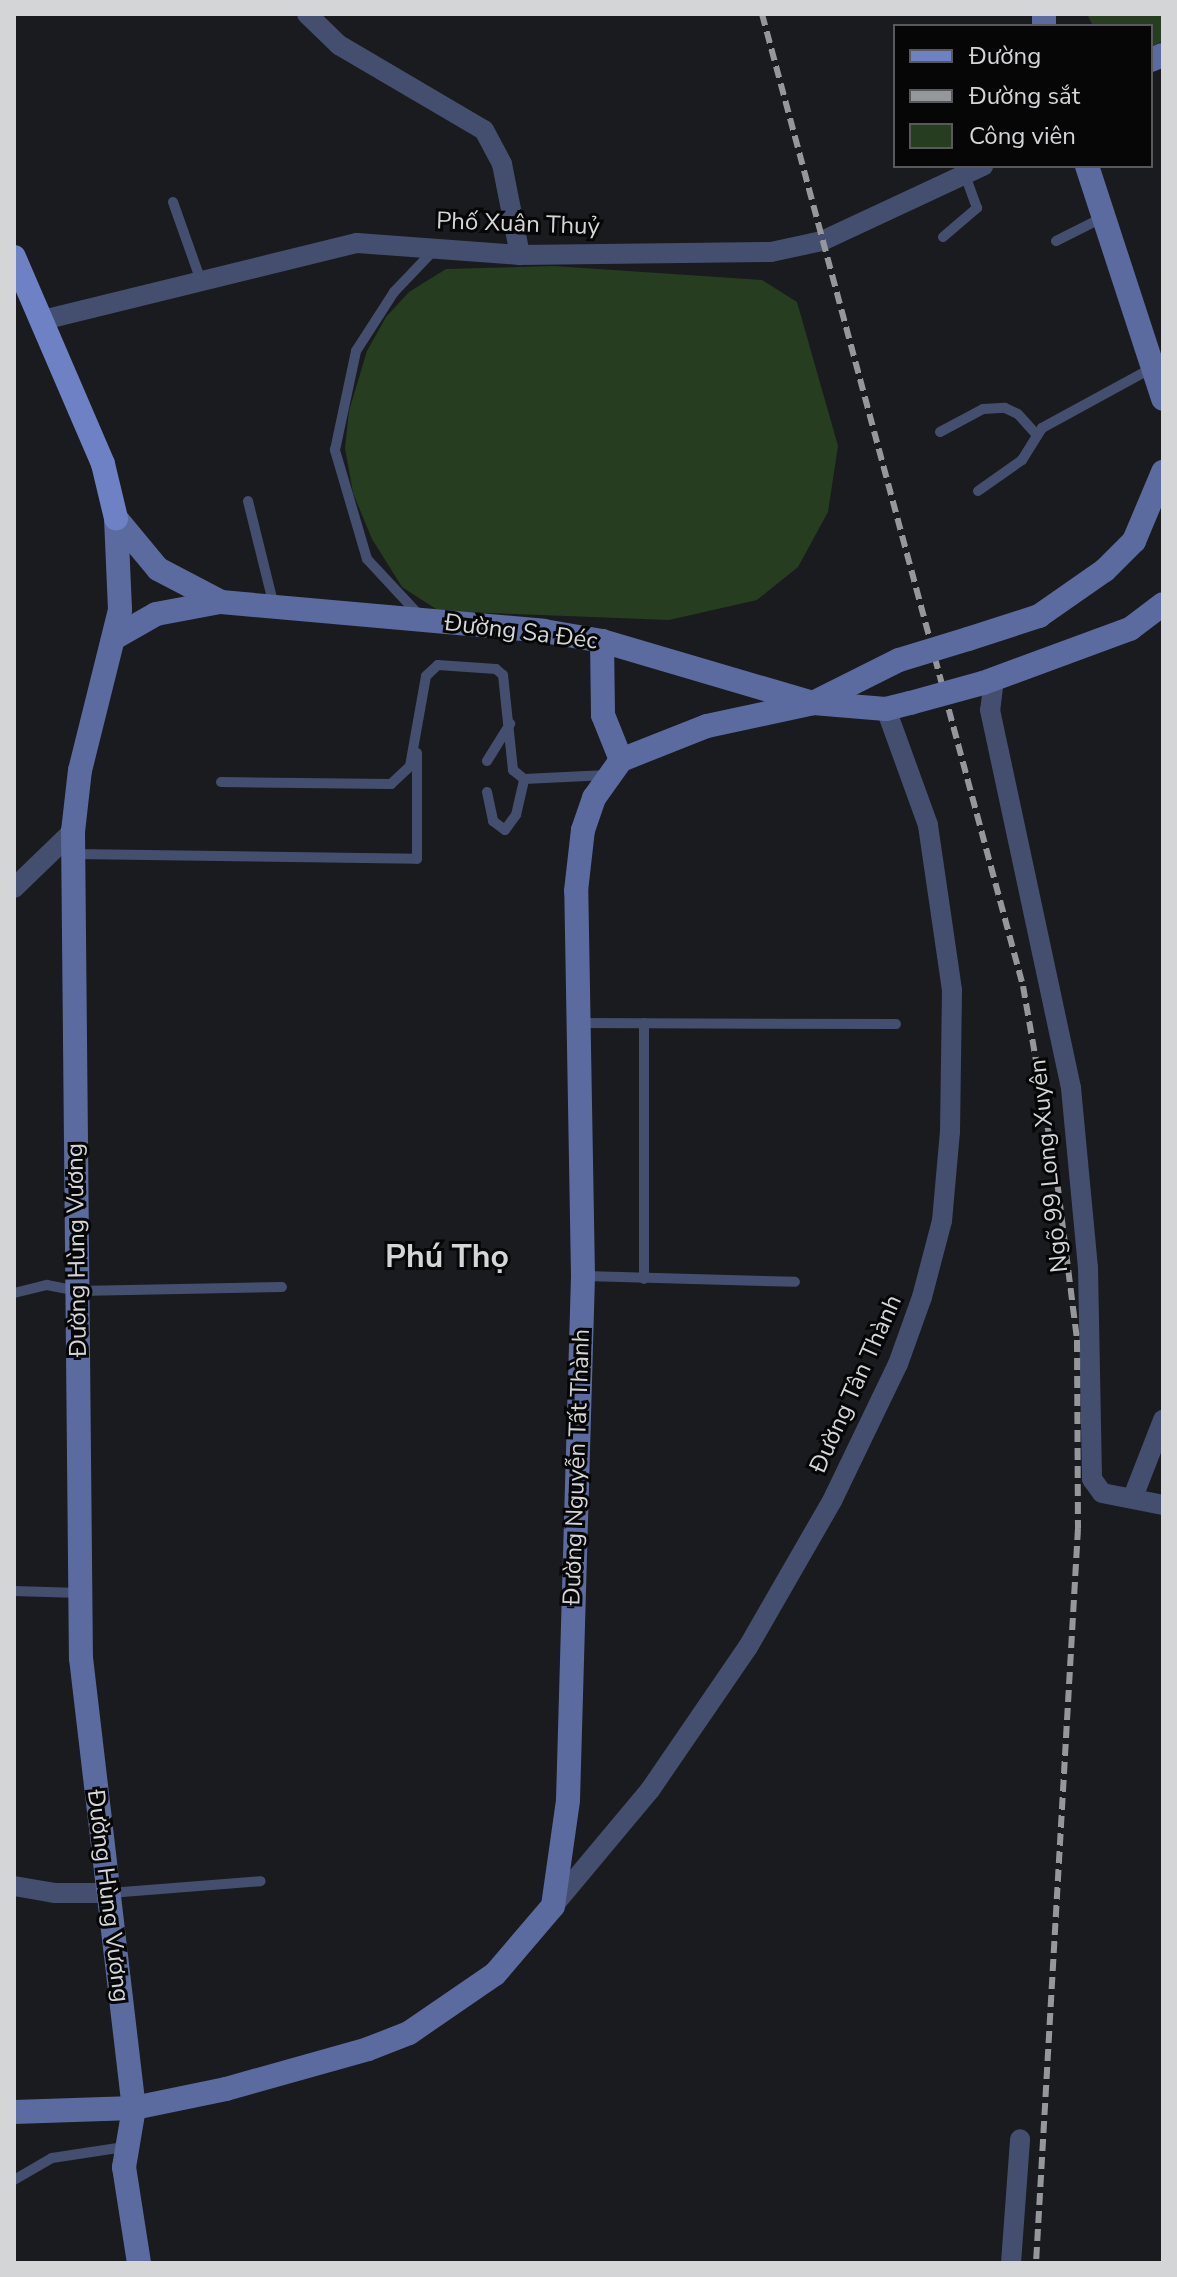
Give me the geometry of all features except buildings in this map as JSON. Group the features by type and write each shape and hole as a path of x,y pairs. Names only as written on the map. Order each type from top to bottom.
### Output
{"main road":[{"path":"1088,168 1163,399"},
{"name":"Đường Hùng Vương","path":"14,257 103,464 116,518 123,584 114,638 80,770 73,843 80,1593 89,1749 110,1893 134,2108 124,2147 127,2213 139,2263"},
{"path":"602,641 601,704 614,768 707,726 813,703 899,660 1039,616 1105,570 1134,541 1163,472"},
{"name":"Đường Sa Đéc","path":"116,518 158,569 221,602"},
{"name":"Đường Sa Đéc","path":"114,638 156,614 221,602 425,620 602,641 813,703"},
{"path":"813,703 886,709 988,681 1130,629 1163,604"},
{"name":"Đường Nguyễn Tất Thành","path":"553,1906 568,1800 583,1276 576,891 581,845 594,798 614,768"},
{"path":"14,2112 134,2108 323,2065 409,2033 495,1974 553,1906"}],"street":[{"path":"307,14 339,45 484,130 502,164 520,255"},
{"name":"Phố Xuân Thuỷ","path":"43,320 357,243 520,255 771,252 822,241 974,170"},
{"name":"Ngõ 99 Long Xuyên","path":"988,681 990,710 1071,1088 1088,1268 1092,1479 1102,1493 1163,1505"},
{"name":"Đường Tân Thành","path":"553,1906 650,1790 748,1647 832,1501 898,1364 922,1297 942,1221 950,1132 952,990 928,825 886,709"},
{"path":"14,888 73,843"},
{"path":"1133,1497 1163,1420"},
{"path":"14,1886 55,1893 110,1893"},
{"path":"1011,2263 1020,2139"}],"lane":[{"path":"943,237 977,208 974,170"},
{"path":"173,202 201,281"},
{"path":"1056,241 1104,217"},
{"path":"425,620 367,559 335,450 356,351 394,292 436,248"},
{"path":"978,491 1022,460 1036,434 1152,368"},
{"path":"940,432 983,409 1005,408 1036,434"},
{"path":"248,501 274,608"},
{"path":"73,843 417,859 417,745 426,676 438,665 496,669 508,686 513,770 524,779 614,768"},
{"path":"487,761 510,724"},
{"path":"221,782 391,784 410,766 417,745"},
{"path":"487,792 493,821 505,830 516,815 524,779"},
{"path":"579,1023 896,1024"},
{"path":"644,1023 644,1279"},
{"path":"583,1276 795,1282"},
{"path":"14,1293 47,1285 78,1291 282,1287"},
{"path":"14,1591 80,1593"},
{"path":"110,1893 261,1881"},
{"path":"14,2180 52,2158 124,2147"}],"green space":[{"path":"1087,14 1163,14 1163,41 1153,46 1153,24 1092,24"},
{"path":"554,266 762,280 797,302 838,446 828,512 798,567 757,600 669,620 439,611 402,587 372,539 353,493 345,448 349,411 367,351 386,317 409,292 446,269"}],"railway":[{"path":"762,14 1023,986 1057,1181 1077,1340 1078,1528 1036,2263"}],"district":[{"name":"Phú Thọ","path":"447,1257"}]}
